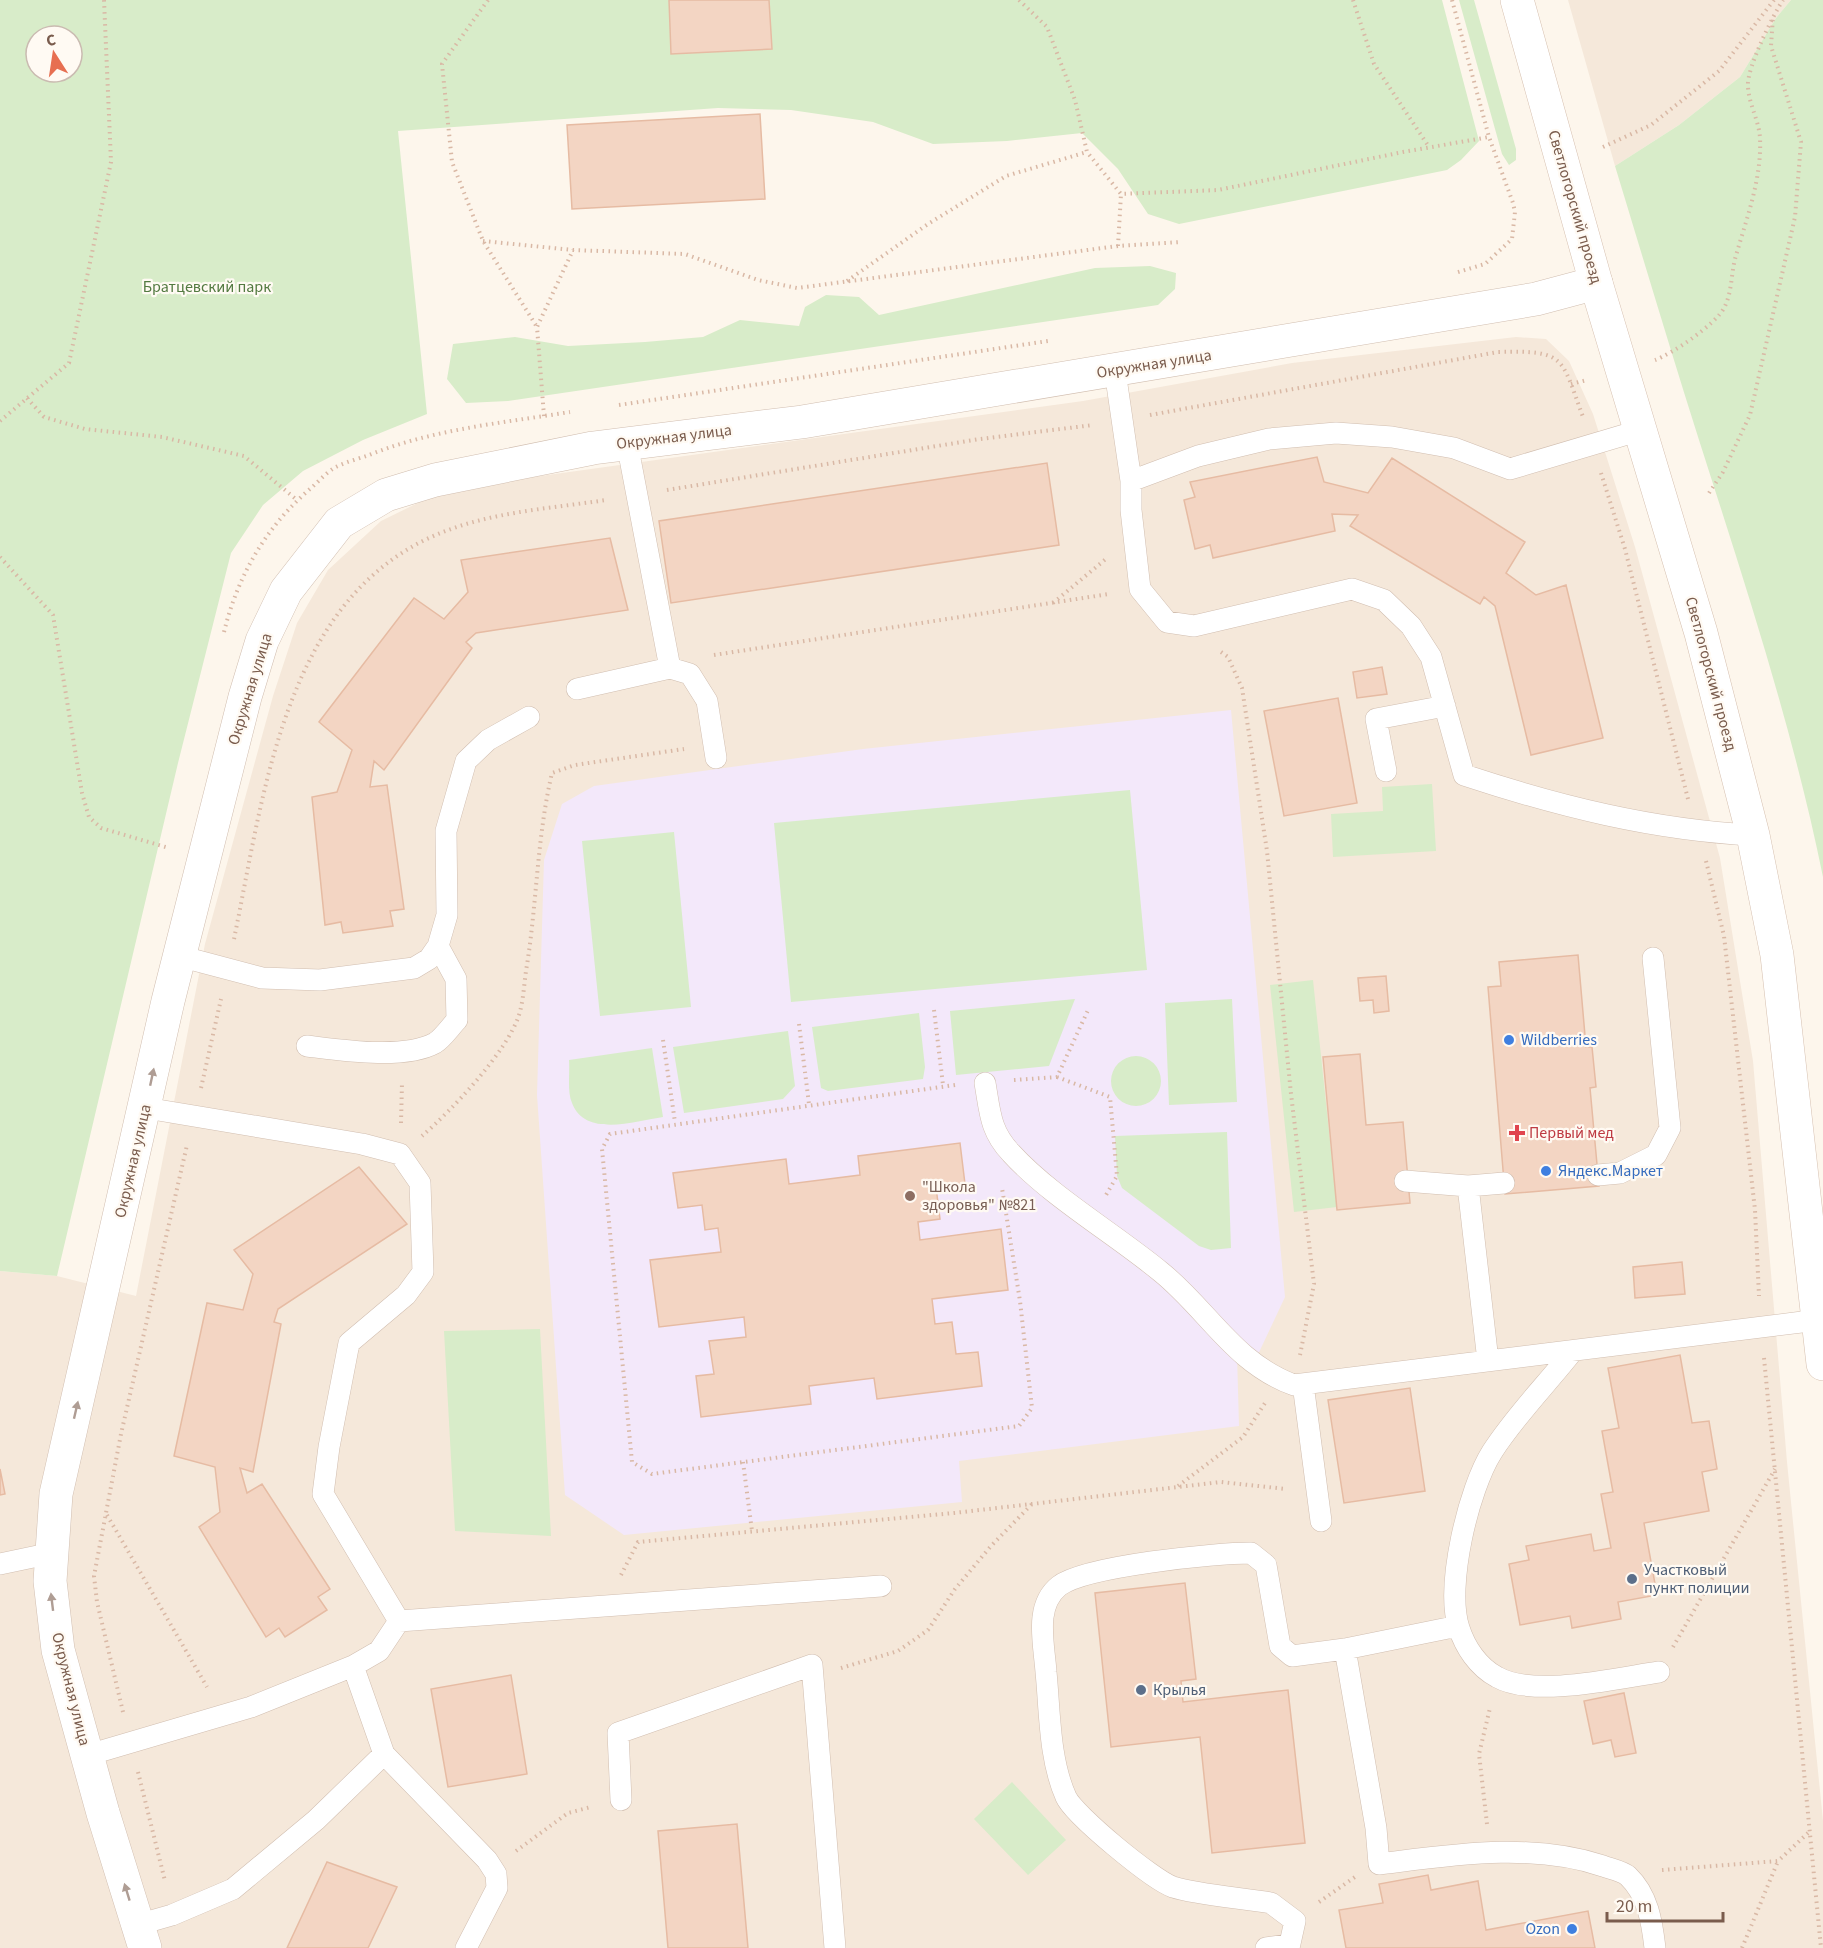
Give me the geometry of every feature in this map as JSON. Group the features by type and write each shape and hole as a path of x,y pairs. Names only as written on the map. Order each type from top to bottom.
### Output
{"street":[{"name":"Светлогорский проезд","path":"1517,0 1596,283 1703,641 1753,835 1777,955 1823,1364"},
{"name":"Окружная улица","path":"141,1937 58,1650 50,1581 56,1494 179,957 245,698 262,641 286,591 339,523 386,495 435,480 627,443 802,422 1115,371 1536,299 1596,283"}],"lane":[{"path":"1115,371 1120,421 1131,481 1140,589 1167,622 1194,626 1352,589 1384,600 1411,626 1431,657 1464,775 1541,800 1697,832 1753,835"},
{"path":"1131,481 1198,456 1269,439 1336,433 1392,436 1454,448 1510,469 1641,430"},
{"path":"627,443 635,495 670,668"},
{"path":"577,689 670,668 690,674 707,701 715,752"},
{"path":"1386,771 1376,719 1445,706"},
{"path":"179,957 262,978 320,980 370,976 414,968 429,959 438,946 447,915 446,831 466,761 488,740 529,717"},
{"path":"306,1046 353,1052 402,1051 435,1043 457,1020 456,979 438,946"},
{"path":"1598,1175 1620,1173 1656,1155 1671,1128 1653,958"},
{"path":"985,1083 993,1129 1011,1154 1163,1273 1253,1365 1275,1379 1294,1384 1572,1352 1818,1320"},
{"path":"146,1108 362,1144 400,1154 420,1183 423,1272 406,1295 350,1343 329,1447 323,1494 399,1622"},
{"path":"1405,1181 1468,1186 1504,1183"},
{"path":"1468,1186 1488,1361"},
{"path":"1572,1352 1491,1453 1470,1504 1460,1544 1455,1591 1458,1626 1472,1656 1497,1678 1531,1686 1576,1685 1659,1672"},
{"path":"1294,1384 1321,1521"},
{"path":"0,1564 52,1553"},
{"path":"1266,1948 1288,1946 1295,1921 1271,1903 1171,1886 1119,1849 1077,1812 1067,1799 1057,1773 1042,1629 1045,1603 1060,1586 1078,1578 1141,1564 1251,1553 1266,1564 1280,1646 1292,1656 1345,1649 1458,1626"},
{"path":"399,1622 881,1586"},
{"path":"88,1755 224,1716 353,1666 379,1651 399,1622"},
{"path":"1345,1649 1376,1828 1379,1864 1490,1853 1541,1853 1591,1862 1626,1874 1644,1896 1655,1948"},
{"path":"621,1800 618,1733 812,1665 835,1948"},
{"path":"353,1666 358,1710 384,1754 487,1860 496,1874 497,1888 466,1948"},
{"path":"141,1937 172,1915 233,1889 316,1820 384,1754"}],"path":[{"path":"0,421 69,363 111,162 104,0"},
{"path":"488,0 442,64 452,162 483,241 537,327 544,416"},
{"path":"1019,0 1047,27 1075,100 1088,152 1121,194 1118,246"},
{"path":"1353,0 1374,64 1429,147"},
{"path":"1603,147 1651,125 1719,71 1774,0"},
{"path":"1667,356 1724,310 1735,261 1748,224 1760,136 1747,83 1773,16 1783,0"},
{"path":"1709,493 1723,472 1750,415 1795,217 1801,142 1783,77 1771,46 1773,16"},
{"path":"1121,194 1218,190 1489,137"},
{"path":"847,282 928,224 1006,176 1088,152"},
{"path":"483,241 573,250 685,254 758,280 798,288 1118,246 1180,242"},
{"path":"537,327 573,250"},
{"path":"172,1915 159,1852 96,1602 94,1576 121,1434 228,969 265,784 290,702 321,638 353,594 386,562 430,537 502,514 635,495 980,439 1120,421 1498,352 1532,351 1549,353 1562,365 1592,443 1628,560 1724,936 1755,1210 1760,1327 1821,1948"},
{"path":"27,398 44,417 85,429 162,437 244,456 297,500"},
{"path":"1052,603 1098,564 1135,539"},
{"path":"0,557 53,615 82,792 89,817 100,828 170,848"},
{"path":"670,668 707,656 1140,589"},
{"path":"1176,1487 1243,1437 1273,1390 1294,1384 1314,1284 1291,1094 1267,851 1242,688 1228,657 1219,651 1210,623"},
{"path":"400,1154 448,1113 499,1049 519,1016 534,921 539,841 552,773 575,765 715,752"},
{"path":"1057,1077 1089,1008"},
{"path":"934,1010 943,1085 675,1122 610,1134 602,1149 632,1462 652,1474 1019,1426 1032,1408 1020,1301 1002,1186"},
{"path":"799,1024 809,1104"},
{"path":"663,1040 675,1122"},
{"path":"400,1154 402,1051"},
{"path":"985,1083 1057,1077 1110,1097 1117,1176 1112,1187 1089,1216"},
{"path":"743,1462 752,1531"},
{"path":"1659,1672 1775,1468"},
{"path":"638,1542 1221,1482 1317,1492"},
{"path":"813,1677 898,1651 928,1630 956,1589 991,1546 1032,1503"},
{"path":"107,1514 224,1716"},
{"path":"1490,1853 1479,1754 1497,1678"},
{"path":"515,1852 568,1813"},
{"path":"1742,1948 1778,1861 1809,1833"},
{"path":"1626,1874 1778,1861"},
{"path":"1295,1921 1341,1885 1379,1864"}],"shaded area":[{"path":"1568,0 1791,0 1776,18 1740,77 1679,125 1615,166"},
{"path":"1516,337 1546,339 1569,361 1593,414 1635,547 1720,858 1753,1061 1787,1462 1823,1821 1823,1948 0,1948 0,1271 57,1276 136,1296 205,944 273,696 297,623 328,570 381,521 430,497 475,485 1083,401 1292,363"},
{"name":"\"Школа здоровья\" №821","path":"1231,710 1285,1297 1253,1365 1237,1355 1239,1426 959,1461 962,1502 624,1535 565,1495 537,1095 544,860 562,804 594,786 863,749"}],"green space":[{"name":"Братцевский парк","path":"0,0 1442,0 1479,141 1461,160 1447,170 1179,224 1148,214 1118,169 1082,133 1007,141 933,144 873,122 791,110 718,108 398,131 427,414 363,440 303,471 263,505 231,553 178,763 57,1276 0,1271"},
{"path":"1459,0 1474,0 1516,149 1516,160 1509,165 1502,154"},
{"path":"1791,0 1823,0 1823,877 1783,712 1767,657 1615,166 1679,125 1740,77 1776,18"},
{"path":"1150,266 1176,273 1175,289 1158,305 508,401 466,403 447,379 453,344 515,337 568,346 703,337 740,320 799,326 805,307 826,295 859,297 879,315 1095,268"},
{"path":"1432,784 1436,851 1333,857 1331,814 1383,811 1382,787"},
{"path":"1130,790 1147,970 791,1002 774,823"},
{"path":"674,832 691,1007 600,1016 582,841"},
{"path":"1313,980 1337,1207 1294,1212 1270,985"},
{"path":"1075,999 1049,1066 956,1075 950,1011"},
{"path":"1232,999 1237,1102 1169,1105 1165,1003"},
{"path":"919,1013 925,1067 923,1079 828,1091 821,1088 812,1027"},
{"path":"788,1031 795,1086 783,1099 684,1113 673,1047"},
{"path":"652,1048 663,1117 612,1125 588,1121 579,1114 572,1103 570,1093 569,1060"},
{"path":"1131,1056 1141,1056 1154,1063 1161,1076 1161,1086 1154,1099 1141,1106 1131,1106 1122,1102 1115,1095 1111,1086 1111,1076 1115,1067 1122,1060"},
{"path":"1227,1132 1231,1248 1211,1250 1199,1246 1122,1188 1117,1176 1115,1136"},
{"path":"540,1329 551,1536 455,1531 444,1331"},
{"path":"1012,1782 1066,1840 1028,1875 974,1819"}],"building":[{"path":"669,0 769,0 772,49 671,54"},
{"path":"760,114 765,199 572,209 567,125"},
{"path":"1317,457 1324,482 1368,493 1392,458 1525,542 1506,573 1536,595 1566,585 1603,738 1531,755 1495,606 1484,597 1480,604 1350,526 1358,515 1332,514 1335,531 1213,558 1210,545 1195,549 1184,500 1195,497 1190,482"},
{"path":"1047,463 1059,545 671,603 659,521"},
{"path":"610,538 628,610 476,633 466,642 472,648 384,770 374,761 370,787 387,785 404,909 390,911 393,926 343,933 341,922 325,925 312,797 337,792 352,750 319,722 414,598 444,619 468,592 461,560"},
{"path":"1382,667 1387,694 1357,698 1353,672"},
{"path":"1338,698 1357,803 1284,816 1264,711"},
{"path":"1578,955 1586,1047 1592,1047 1596,1087 1590,1088 1599,1186 1505,1194 1488,987 1501,986 1499,962"},
{"path":"1386,976 1389,1011 1374,1013 1373,1000 1360,1001 1358,978"},
{"path":"1360,1054 1366,1125 1403,1122 1410,1203 1337,1210 1323,1057"},
{"path":"960,1143 965,1184 936,1187 940,1219 918,1222 920,1240 1001,1229 1008,1290 932,1299 935,1324 952,1322 956,1354 978,1352 982,1386 877,1399 874,1378 809,1386 811,1404 701,1417 696,1376 714,1374 709,1341 746,1337 744,1317 659,1327 650,1260 721,1252 718,1228 705,1230 702,1205 678,1208 673,1173 786,1159 789,1184 860,1175 858,1156"},
{"path":"359,1167 407,1224 278,1309 274,1322 281,1324 253,1472 240,1468 247,1493 262,1484 330,1589 318,1597 327,1610 285,1637 279,1628 266,1637 199,1527 220,1512 215,1467 174,1456 207,1303 243,1310 253,1274 234,1250"},
{"path":"1682,1262 1685,1294 1635,1298 1633,1267"},
{"path":"1680,1355 1692,1423 1709,1421 1717,1469 1702,1472 1709,1511 1644,1523 1657,1595 1618,1602 1621,1619 1572,1628 1570,1616 1520,1625 1509,1564 1529,1560 1526,1546 1591,1534 1594,1551 1611,1548 1601,1494 1613,1492 1602,1431 1619,1428 1608,1368"},
{"path":"1410,1388 1425,1491 1344,1503 1328,1400"},
{"path":"0,1469 5,1494 0,1495"},
{"path":"1185,1583 1196,1679 1181,1681 1183,1702 1288,1690 1305,1843 1212,1853 1200,1737 1111,1747 1095,1593"},
{"path":"511,1675 527,1774 448,1787 431,1689"},
{"path":"1624,1693 1636,1753 1615,1757 1611,1740 1593,1744 1584,1701"},
{"path":"737,1824 748,1948 668,1948 658,1831"},
{"path":"327,1862 397,1887 368,1948 287,1948"},
{"path":"1428,1875 1431,1890 1478,1881 1486,1930 1588,1911 1595,1948 1346,1948 1339,1910 1383,1903 1379,1884"}],"place":[{"name":"Wildberries","path":"1509,1040"},
{"name":"Первый мед","path":"1517,1133"},
{"name":"Яндекс.Маркет","path":"1546,1171"},
{"name":"\"Школа здоровья\" №821","path":"910,1196"},
{"name":"Участковый пункт полиции","path":"1632,1579"},
{"name":"Крылья","path":"1141,1690"},
{"name":"Ozon","path":"1572,1929"}]}
